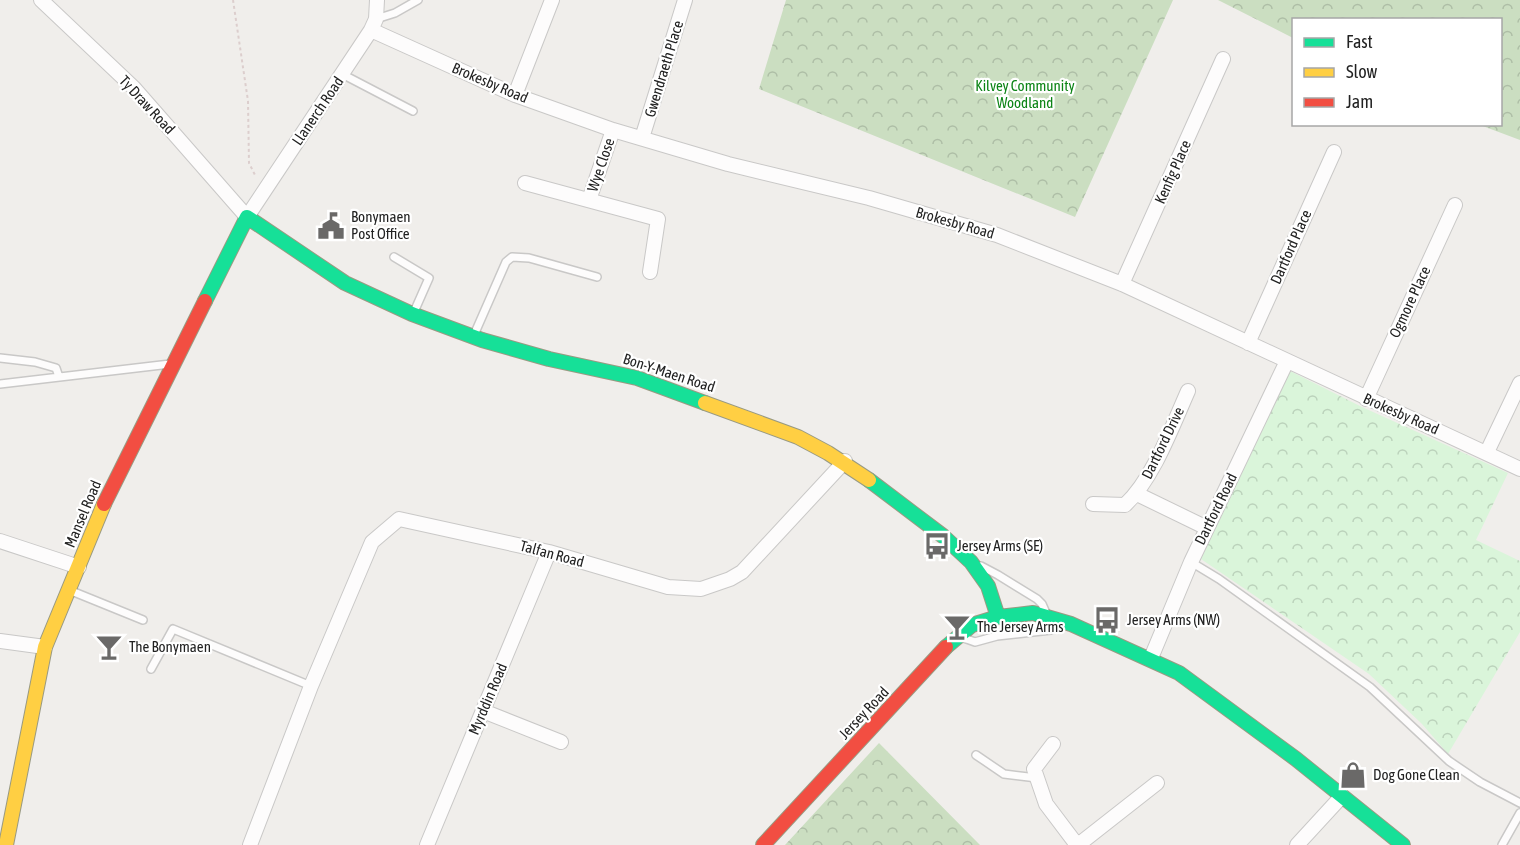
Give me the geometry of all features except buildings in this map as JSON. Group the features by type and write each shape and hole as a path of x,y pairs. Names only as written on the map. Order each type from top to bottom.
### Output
{"street":[{"name":"Ty Draw Road","path":"41,0 134,88 247,217"},
{"path":"373,24 377,0"},
{"path":"515,95 552,0"},
{"name":"Gwendraeth Place","path":"642,138 685,0"},
{"name":"Llanerch Road","path":"247,217 373,24"},
{"name":"Brokesby Road","path":"373,24 515,95 613,130 729,164 869,198 997,235 1122,284 1520,469"},
{"name":"Kenfig Place","path":"1122,284 1223,59"},
{"name":"Wye Close","path":"589,200 613,130"},
{"name":"Dartford Place","path":"1248,343 1334,152"},
{"name":"Wye Close","path":"525,183 658,219 650,272"},
{"name":"Ogmore Place","path":"1366,399 1455,205"},
{"name":"Bon-Y-Maen Road","path":"247,217 345,283 412,314 473,337 549,359 638,378 798,436 845,461 944,537 971,561 986,582 998,617"},
{"name":"Mansel Road","path":"6,845 45,646 105,502 247,217"},
{"name":"Dartford Road","path":"1151,658 1191,562 1287,361"},
{"path":"1487,452 1520,382"},
{"name":"Dartford Drive","path":"1093,504 1125,505 1137,494 1165,443 1188,391"},
{"name":"Talfan Road","path":"311,686 372,542 399,519 549,552 668,587 701,589 716,585 742,572 845,461"},
{"name":"Dartford Drive","path":"1137,494 1207,528"},
{"path":"0,541 79,567"},
{"name":"Myrddin Road","path":"427,845 549,552"},
{"name":"Jersey Road","path":"764,845 958,636 972,626 998,617 1020,613 1054,618 1151,658 1179,673 1296,759 1403,845"},
{"path":"0,641 45,646"},
{"path":"250,845 311,686"},
{"path":"483,711 561,742"},
{"path":"1053,744 1034,769 1046,804 1077,845 1157,783"},
{"path":"1297,845 1342,796"}],"lane":[{"path":"373,24 418,0"},
{"path":"342,74 413,111"},
{"path":"394,257 429,279 412,314"},
{"path":"473,337 506,262 512,257 529,258 597,277"},
{"path":"0,358 35,362 56,368 59,377"},
{"path":"0,384 174,364"},
{"path":"958,636 975,642 996,636 1051,630 1054,618 1037,599 998,574 971,561"},
{"path":"1191,562 1219,579 1370,687 1449,761 1480,782 1520,803"},
{"path":"69,590 143,620"},
{"path":"151,669 173,629 311,686"},
{"path":"976,755 1004,774 1037,778"},
{"path":"1502,845 1520,813"}],"path":[{"path":"232,0 248,101 249,163 263,192"}],"green space":[{"name":"Kilvey Community Woodland","path":"786,0 1173,0 1075,217 759,89"},
{"path":"1218,0 1520,0 1520,140 1483,126 1502,126 1502,18 1292,18 1292,37"},
{"path":"1290,371 1362,407 1508,473 1476,540 1520,561 1520,632 1448,754 1422,724 1369,674 1201,559"},
{"path":"879,743 980,845 785,845"}],"traffic: fast":[{"path":"205,301 247,217 345,283 412,314 482,340 549,359 637,378 705,403"},
{"path":"869,480 943,536 971,562 988,586 998,617"},
{"path":"946,647 972,625 998,617 1033,613 1071,624 1179,673 1296,759 1403,845"}],"traffic: slow":[{"path":"705,403 798,437 828,453 869,480"},
{"path":"6,845 45,647 104,504"}],"traffic: jam":[{"path":"104,504 205,301"},
{"path":"763,845 946,647"}],"place":[{"name":"Bonymaen Post Office","path":"331,226"},
{"name":"Jersey Arms (SE)","path":"937,546"},
{"name":"Jersey Arms (NW)","path":"1107,620"},
{"name":"The Jersey Arms","path":"957,627"},
{"name":"The Bonymaen","path":"109,647"},
{"name":"Dog Gone Clean","path":"1353,775"}]}
